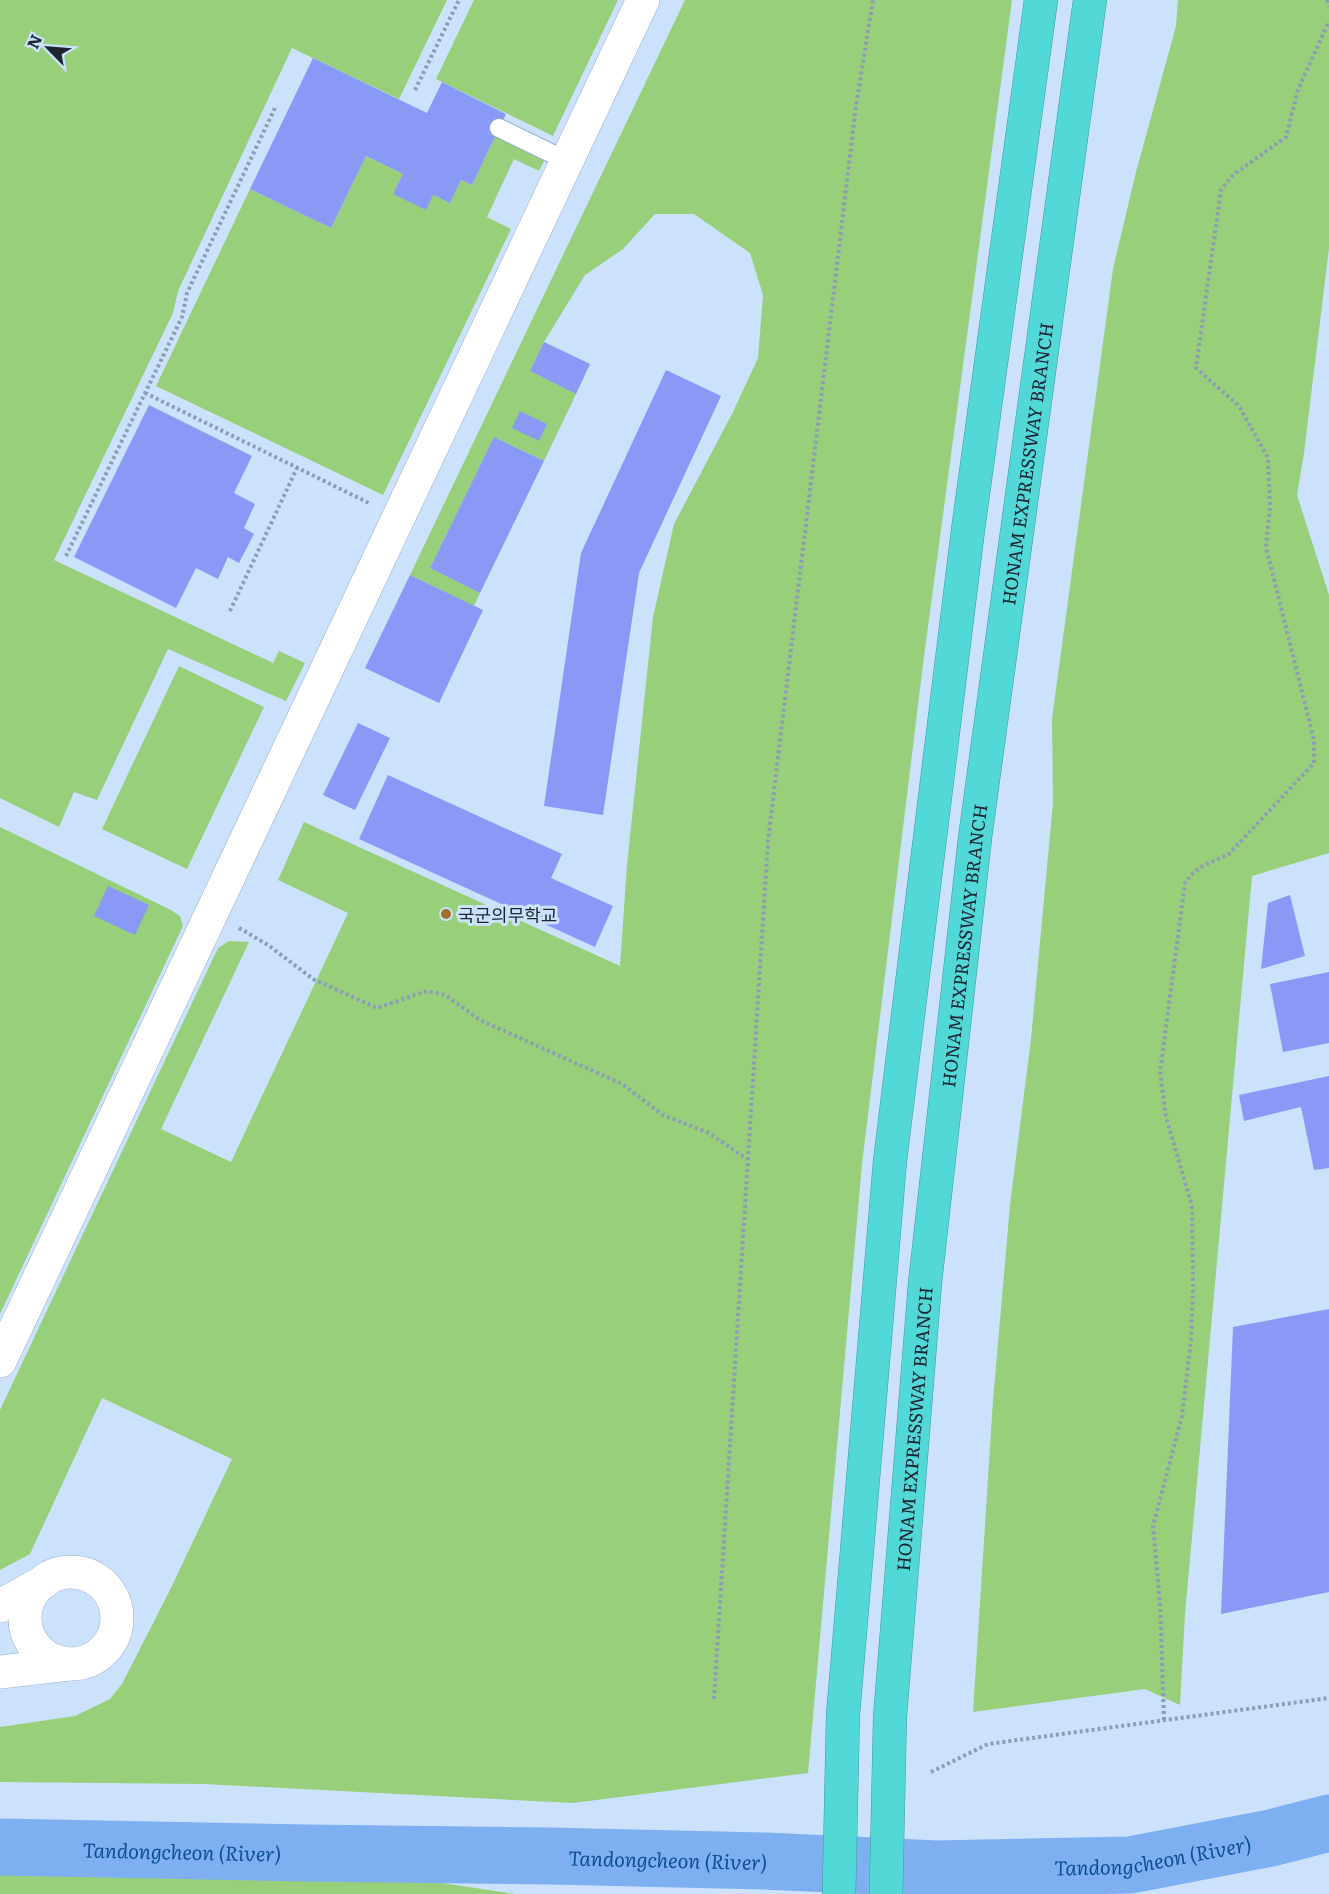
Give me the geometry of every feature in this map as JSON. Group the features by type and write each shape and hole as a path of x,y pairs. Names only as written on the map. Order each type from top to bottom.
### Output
{"highway":[{"path":"839,1894 843,1715 890,1161 969,518 1041,0"},
{"name":"HONAM EXPRESSWAY BRANCH","path":"886,1894 890,1717 925,1283 975,838 1089,0"}],"street":[{"path":"0,1361 643,0"},
{"path":"0,1606 46,1580 61,1574 76,1572 92,1577 104,1586 113,1600 117,1616 115,1631 109,1646 97,1657 84,1663 0,1672"},
{"path":"46,1580 35,1590 28,1602 25,1616 27,1631 33,1644 42,1655 56,1662 69,1664"}],"lane":[{"path":"499,128 567,161"}],"path":[{"path":"416,90 459,0"},
{"path":"714,1699 768,841 854,117 873,0"},
{"path":"1327,0 1329,7"},
{"path":"1164,1720 1160,1604 1153,1526 1182,1416 1191,1340 1193,1288 1192,1206 1166,1117 1160,1072 1185,883 1204,865 1228,855 1314,763 1314,740 1266,547 1270,506 1268,458 1239,406 1196,368 1221,190 1233,175 1286,137 1298,90 1329,21"},
{"path":"66,556 182,317 188,293 275,108"},
{"path":"145,393 398,518"},
{"path":"230,611 297,468"},
{"path":"212,913 268,945 313,979 377,1008 427,991 445,995 480,1020 622,1084 663,1115 709,1133 748,1160"},
{"path":"931,1772 988,1744 1329,1698"}],"green space":[{"path":"0,0 447,0 399,99 292,48 178,291 173,313 54,560 273,663 279,651 305,663 286,701 168,649 97,800 74,792 59,827 0,798"},
{"path":"474,0 618,0 553,136 436,79"},
{"path":"685,0 1012,0 923,664 862,1164 808,1773 573,1803 204,1784 0,1782 0,1727 75,1716 110,1699 122,1684 171,1588 232,1459 102,1398 30,1554 0,1570 0,1410 218,948 229,941 249,942 161,1129 231,1162 348,913 278,880 304,822 620,966 627,865 653,617 674,524 732,414 758,358 763,295 750,253 694,214 655,214 623,249 585,275 544,342 530,371 576,394 544,461 494,437 430,568 480,593 474,606 410,575"},
{"path":"1178,0 1329,0 1329,248 1297,495 1329,595 1329,853 1252,876 1185,1614 1180,1705 1145,1689 973,1712 993,1401 1010,1205 1031,1039 1053,803 1052,719 1113,269 1136,172 1176,26"},
{"path":"496,135 545,159 539,171 514,159 487,217 511,229 383,495 156,386 250,189 331,228 366,156 403,174 394,194 433,195 450,203 461,180 472,185"},
{"path":"179,666 264,707 187,869 102,829"},
{"path":"0,827 171,910 180,916 183,926 0,1314"},
{"path":"127,1871 376,1873 515,1894 0,1894 0,1874"}],"building":[{"path":"313,58 427,113 442,82 506,114 472,185 461,180 450,203 433,195 426,210 393,194 403,174 366,156 331,228 250,189"},
{"path":"544,342 590,364 576,394 530,371"},
{"path":"666,370 721,396 639,573 603,815 544,806 581,553"},
{"path":"149,405 252,456 234,493 255,504 244,528 254,534 239,563 228,557 218,579 196,568 176,608 74,557"},
{"path":"520,411 547,424 539,441 512,428"},
{"path":"494,437 544,461 480,593 430,568"},
{"path":"410,575 483,610 439,703 365,668"},
{"path":"358,723 390,738 355,810 323,795"},
{"path":"388,775 562,854 551,878 613,906 595,947 359,839"},
{"path":"108,886 149,905 135,935 94,916"},
{"path":"1290,895 1305,956 1261,969 1268,903"},
{"path":"1329,972 1329,1043 1283,1052 1270,984"},
{"path":"1329,1076 1329,1168 1314,1170 1301,1107 1244,1121 1239,1095"},
{"path":"1329,1309 1329,1592 1221,1614 1233,1327"}],"waterway":[{"name":"Tandongcheon (River)","path":"0,1847 765,1861 937,1869 1130,1865 1271,1838 1329,1823"}],"place":[{"name":"국군의무학교","path":"446,914"}]}
